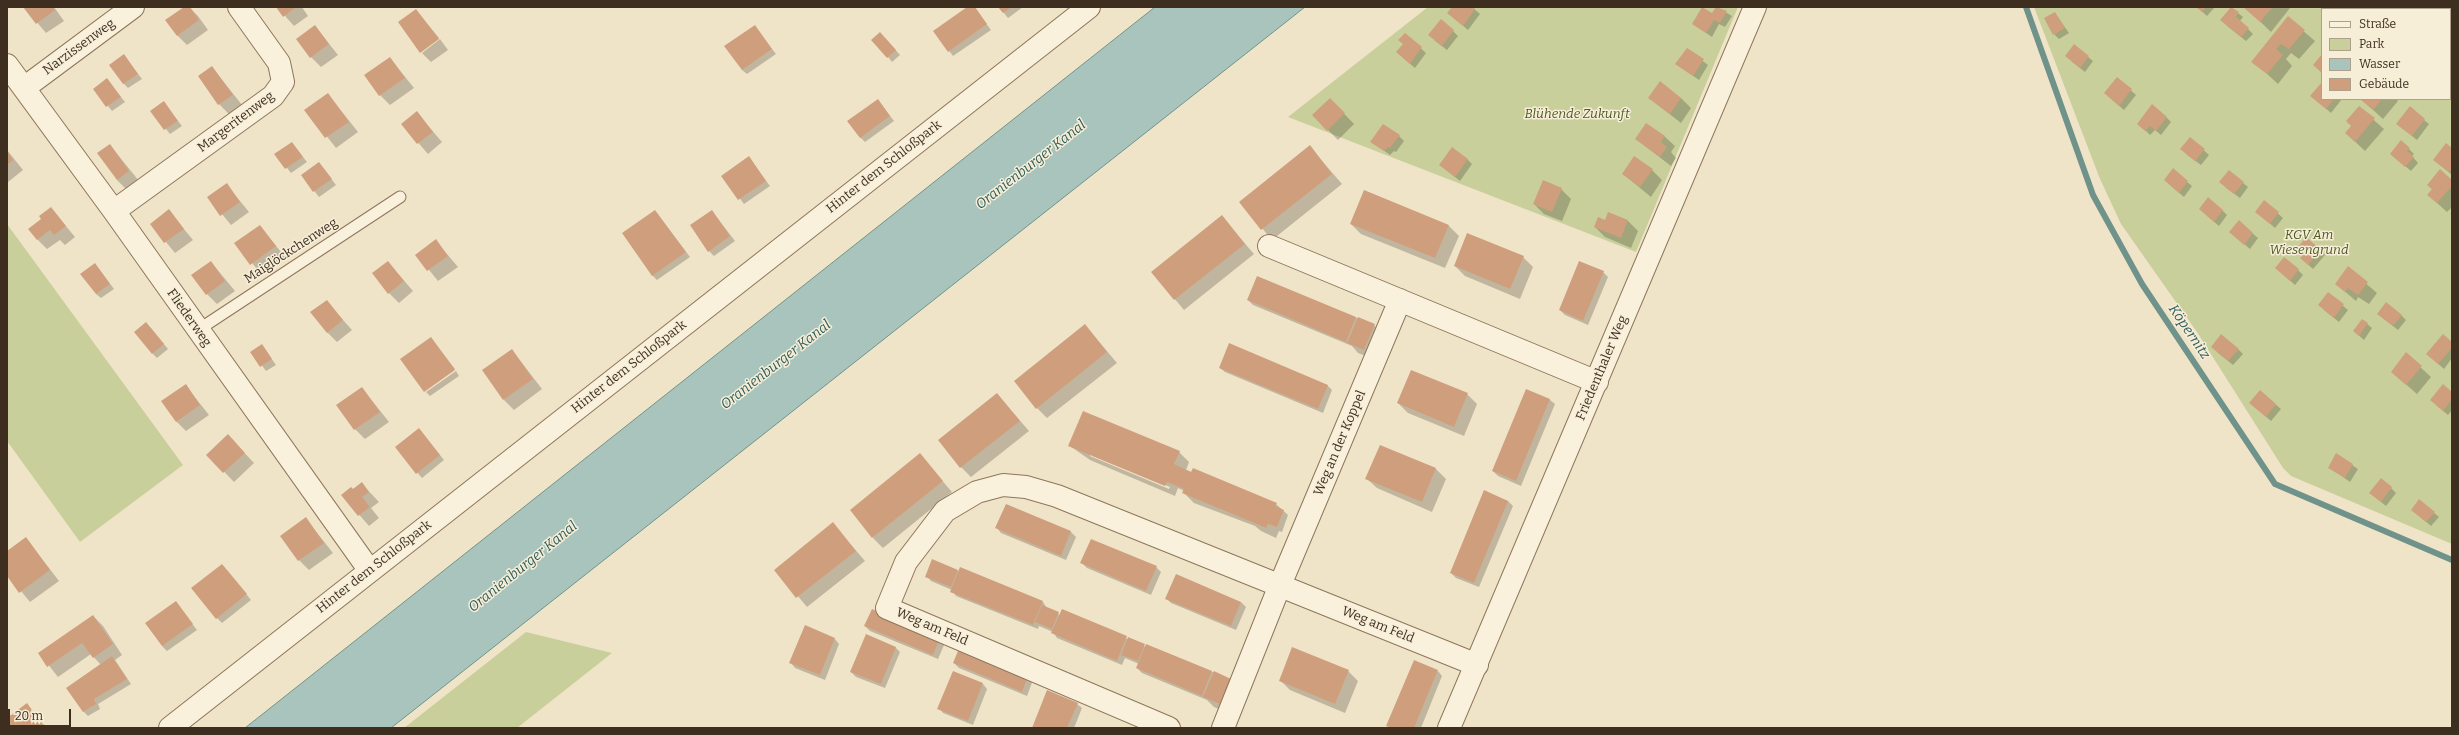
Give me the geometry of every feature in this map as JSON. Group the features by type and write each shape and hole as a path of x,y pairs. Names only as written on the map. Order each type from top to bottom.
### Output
{"street":[{"name":"Narzissenweg","path":"24,88 133,7"},
{"name":"Margeritenweg","path":"114,211 273,96 283,82 279,63 238,7"},
{"name":"Hinter dem Schloßpark","path":"170,728 1089,7"},
{"name":"Friedenthaler Weg","path":"1449,728 1755,7"},
{"name":"Fliederweg","path":"7,66 114,211 370,571"},
{"path":"1269,246 1596,382"},
{"name":"Weg an der Koppel","path":"1280,585 1400,300"},
{"name":"Weg am Feld","path":"1169,728 888,608 906,562 946,511 977,492 1003,485 1026,487 1057,496 1477,665"},
{"path":"1223,728 1280,585"}],"lane":[{"name":"Maiglöckchenweg","path":"198,330 400,197"}],"green space":[{"name":"Blühende Zukunft","path":"1428,7 1738,7 1636,252 1288,117"},
{"name":"KGV Am Wiesengrund","path":"2034,7 2452,7 2452,544 2291,476 2283,468 2197,332 2121,224 2100,179"},
{"path":"7,224 183,465 80,542 7,441"},
{"path":"526,632 612,653 517,728 404,728"}],"water":[{"name":"Oranienburger Kanal","path":"1155,7 1305,7 391,728 245,728"}],"building":[{"path":"23,7 52,7 55,10 36,24"},
{"path":"184,7 190,7 199,20 177,36 165,20"},
{"path":"276,7 296,7 283,17"},
{"path":"967,7 975,7 987,24 948,52 933,31"},
{"path":"998,7 1012,7 1003,13"},
{"path":"1452,7 1473,7 1475,9 1463,26 1447,13"},
{"path":"1702,7 1712,13 1716,7 1727,11 1720,23 1714,20 1706,33 1692,24"},
{"path":"2196,7 2206,7 2202,12"},
{"path":"2231,7 2239,12 2235,16 2249,28 2241,37 2220,20"},
{"path":"2243,7 2273,7 2260,22"},
{"path":"416,9 439,39 420,53 398,22"},
{"path":"2055,12 2065,28 2053,35 2044,18"},
{"path":"2288,16 2305,30 2289,49 2281,44 2276,49 2283,55 2267,74 2251,62"},
{"path":"1441,19 1454,30 1442,46 1428,35"},
{"path":"315,25 329,44 310,58 296,39"},
{"path":"755,25 772,49 742,70 724,46"},
{"path":"880,32 896,50 887,58 871,40"},
{"path":"1405,33 1422,47 1410,64 1396,52 1403,44 1398,40"},
{"path":"2074,44 2089,56 2080,68 2065,56"},
{"path":"1687,48 1704,59 1693,76 1675,64"},
{"path":"124,54 138,74 123,84 109,65"},
{"path":"2321,55 2321,72 2313,65"},
{"path":"390,57 405,78 379,96 364,75"},
{"path":"212,66 233,95 218,105 198,76"},
{"path":"2117,77 2132,89 2119,106 2104,93"},
{"path":"107,78 121,97 106,107 93,89"},
{"path":"1660,81 1681,98 1670,114 1648,98"},
{"path":"2321,83 2321,100 2333,100 2326,109 2310,96"},
{"path":"328,93 349,122 325,138 304,110"},
{"path":"1330,98 1345,113 1327,131 1312,115"},
{"path":"878,99 890,116 860,138 847,121"},
{"path":"2361,100 2381,100 2373,110"},
{"path":"164,101 178,121 164,130 150,111"},
{"path":"2152,104 2167,117 2156,131 2150,126 2145,131 2137,124"},
{"path":"2359,106 2375,118 2355,142 2345,133 2351,126 2346,121"},
{"path":"2410,106 2425,119 2412,136 2396,124"},
{"path":"417,111 433,132 417,144 401,124"},
{"path":"1646,123 1665,136 1661,142 1667,147 1660,157 1635,139"},
{"path":"1383,124 1400,135 1390,148 1388,147 1384,151 1370,142"},
{"path":"2190,137 2205,149 2195,161 2180,149"},
{"path":"2401,140 2410,148 2407,151 2414,157 2405,167 2390,154"},
{"path":"292,142 303,157 285,169 274,154"},
{"path":"2446,143 2452,148 2452,168 2449,172 2433,160"},
{"path":"110,144 129,171 117,180 97,153"},
{"path":"1310,145 1332,174 1261,230 1239,202"},
{"path":"1452,147 1468,159 1455,177 1439,165"},
{"path":"7,151 13,160 7,165"},
{"path":"749,156 766,181 738,200 721,176"},
{"path":"1634,156 1653,169 1640,187 1622,174"},
{"path":"319,162 332,179 313,192 301,175"},
{"path":"2173,168 2188,181 2179,193 2164,180"},
{"path":"2440,169 2452,180 2452,186 2437,203 2427,195 2432,189 2427,185"},
{"path":"2229,170 2244,182 2234,194 2219,182"},
{"path":"1543,180 1562,188 1552,212 1533,204"},
{"path":"227,183 240,202 220,216 207,197"},
{"path":"1364,190 1449,225 1435,258 1350,224"},
{"path":"2208,197 2223,210 2214,222 2199,209"},
{"path":"2264,200 2279,212 2270,224 2255,212"},
{"path":"51,207 66,226 54,235 50,230 37,240 28,229 41,219 39,216"},
{"path":"169,209 184,229 164,243 150,224"},
{"path":"655,210 686,252 652,276 622,233"},
{"path":"712,210 730,236 708,252 690,225"},
{"path":"1608,212 1628,220 1621,238 1594,227 1598,217 1605,220"},
{"path":"1222,215 1245,244 1174,300 1151,272"},
{"path":"2239,220 2253,233 2244,245 2229,232"},
{"path":"260,225 276,246 250,265 234,243"},
{"path":"1467,233 1524,256 1510,289 1454,266"},
{"path":"2306,237 2321,250 2308,265 2300,258 2302,256 2296,250"},
{"path":"436,239 448,256 427,271 415,255"},
{"path":"2284,257 2299,269 2290,281 2275,268"},
{"path":"211,261 225,281 206,295 191,275"},
{"path":"388,261 404,281 388,294 372,273"},
{"path":"1579,261 1604,271 1583,321 1559,310"},
{"path":"95,263 110,284 96,294 80,274"},
{"path":"2348,266 2368,282 2358,295 2348,288 2345,292 2335,284"},
{"path":"1257,276 1356,317 1346,342 1247,300"},
{"path":"2328,292 2344,304 2334,318 2318,305"},
{"path":"327,300 343,320 327,333 310,312"},
{"path":"2386,302 2402,315 2393,326 2377,314"},
{"path":"1358,317 1375,324 1364,350 1347,343"},
{"path":"2362,319 2368,323 2359,336 2353,331"},
{"path":"146,322 164,344 152,354 134,332"},
{"path":"1085,324 1107,352 1036,409 1014,381"},
{"path":"2221,334 2239,349 2228,361 2211,347"},
{"path":"2443,334 2452,342 2452,348 2438,364 2426,354"},
{"path":"431,337 455,370 424,392 400,359"},
{"path":"1229,343 1328,385 1318,409 1219,368"},
{"path":"262,344 272,359 260,367 250,352"},
{"path":"512,349 533,379 503,400 482,370"},
{"path":"2406,352 2422,366 2406,385 2391,372"},
{"path":"1411,370 1468,393 1454,427 1397,403"},
{"path":"186,384 200,405 176,422 161,401"},
{"path":"2443,384 2452,392 2452,399 2443,411 2430,400"},
{"path":"362,387 380,412 354,430 336,405"},
{"path":"1526,389 1550,399 1516,481 1492,471"},
{"path":"2260,390 2276,404 2266,417 2249,403"},
{"path":"997,393 1020,421 960,468 938,440"},
{"path":"1083,411 1180,451 1174,464 1191,472 1193,468 1277,503 1275,506 1284,510 1277,527 1268,524 1266,528 1182,493 1184,489 1167,482 1165,486 1068,446"},
{"path":"419,428 440,455 416,474 395,447"},
{"path":"228,434 245,453 223,473 206,455"},
{"path":"1380,445 1436,468 1422,502 1365,479"},
{"path":"920,453 943,481 872,538 850,510"},
{"path":"2336,453 2353,464 2345,478 2328,468"},
{"path":"2381,478 2392,487 2381,502 2369,493"},
{"path":"362,482 369,492 362,497 370,507 358,516 341,495 351,487 353,489"},
{"path":"1484,490 1508,501 1474,583 1450,573"},
{"path":"2419,499 2435,512 2426,522 2411,510"},
{"path":"1006,504 1071,531 1061,556 995,528"},
{"path":"306,517 324,543 298,561 280,536"},
{"path":"833,522 856,551 796,598 774,570"},
{"path":"26,537 50,570 19,593 7,576 7,551"},
{"path":"1091,539 1157,566 1146,591 1080,563"},
{"path":"932,559 958,570 951,587 925,577"},
{"path":"222,564 247,594 216,619 191,588"},
{"path":"960,567 1043,601 1033,625 950,592"},
{"path":"1176,574 1241,602 1231,626 1165,599"},
{"path":"176,601 193,624 162,646 145,623"},
{"path":"1042,605 1059,612 1052,629 1035,622"},
{"path":"872,609 940,638 933,655 864,626"},
{"path":"1062,609 1127,636 1117,661 1051,633"},
{"path":"93,615 113,644 93,658 82,643 47,667 38,653"},
{"path":"805,625 835,638 820,675 789,663"},
{"path":"866,634 896,647 881,684 850,672"},
{"path":"1128,637 1145,644 1138,661 1121,655"},
{"path":"1146,644 1212,671 1202,696 1136,668"},
{"path":"960,646 1029,674 1022,692 953,663"},
{"path":"1292,647 1349,670 1335,704 1279,681"},
{"path":"112,656 127,679 94,699 96,704 83,712 66,688"},
{"path":"1414,660 1438,670 1414,728 1392,728 1386,726"},
{"path":"953,671 983,683 968,721 937,709"},
{"path":"1214,671 1231,679 1220,704 1203,697"},
{"path":"1047,690 1078,703 1067,728 1032,728"},
{"path":"27,703 45,728 7,728 7,718"}],"waterway":[{"name":"Köpernitz","path":"2026,7 2093,195 2142,284 2275,484 2452,560"}]}
